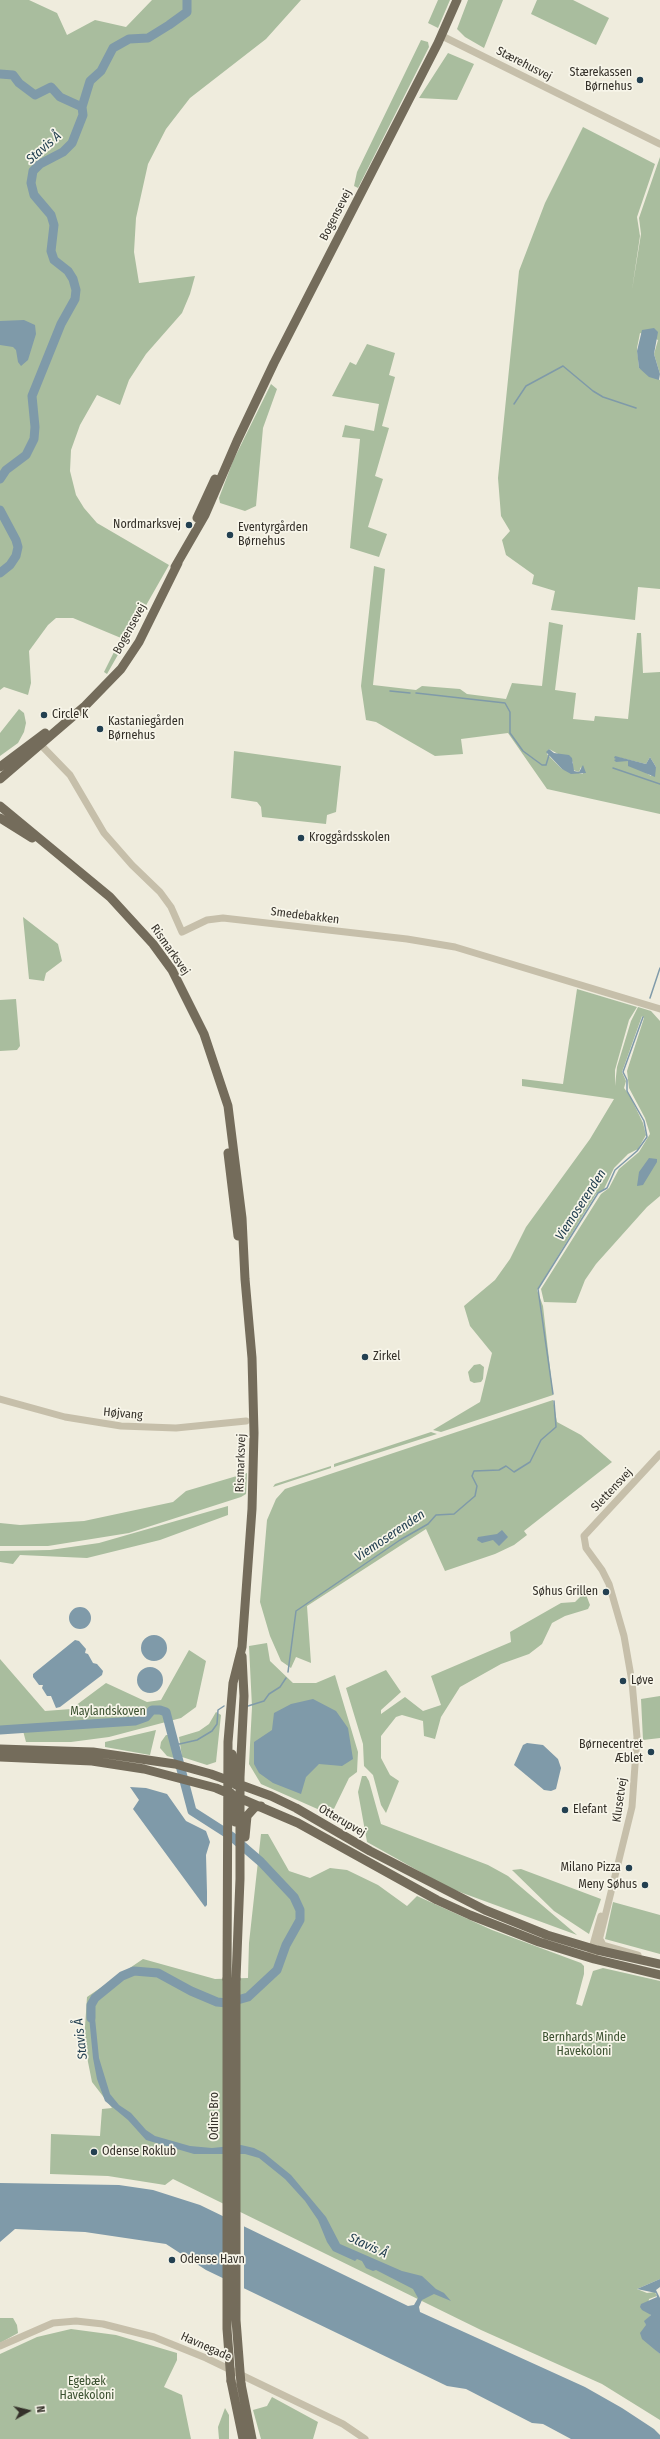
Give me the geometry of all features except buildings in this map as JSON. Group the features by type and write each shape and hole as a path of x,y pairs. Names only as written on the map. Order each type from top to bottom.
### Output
{"main road":[{"name":"Bogensevej","path":"0,779 74,708 95,695 111,681 130,656 175,567 227,454 237,441 442,36 457,0"},
{"name":"Bogensevej","path":"0,767 26,746 39,742"},
{"path":"0,773 39,742"},
{"path":"0,763 26,746"},
{"path":"0,801 41,839"},
{"name":"Rismarksvej","path":"0,806 41,839 132,918 172,970 204,1034 228,1106 240,1198 252,1358 254,1433 252,1509 242,1647 244,1696 233,1788"},
{"path":"0,812 41,839"},
{"name":"Rismarksvej","path":"0,818 60,856"},
{"name":"Rismarksvej","path":"233,1788 230,1707 242,1647"},
{"name":"Otterupvej","path":"0,1749 93,1752 177,1771 296,1808 370,1851 485,1910 547,1935 595,1950 660,1975"},
{"name":"Otterupvej","path":"0,1758 92,1761 177,1771 233,1788 257,1804 298,1823 437,1900 521,1935 660,1964"},
{"path":"233,1788 240,1835 241,1853 238,1918"},
{"name":"Odins Bro","path":"233,1788 226,1821 226,1843 231,1979 236,2320 241,2384 252,2439"},
{"path":"240,1835 248,1816 257,1804"},
{"name":"Odins Bro","path":"241,1853 238,1918 231,1979 227,2330 232,2381 243,2439"}],"street":[{"name":"Stærehusvej","path":"442,36 660,144"},
{"name":"Smedebakken","path":"39,742 70,775 109,839 160,892 171,907 182,932 207,920 222,918 407,939 455,947 660,1009"},
{"name":"Højvang","path":"0,1399 65,1417 121,1426 176,1428 246,1421"},
{"name":"Slettensvej","path":"583,1542 584,1536 660,1454"},
{"name":"Klusetvej","path":"583,1542 609,1584 628,1656 636,1711 636,1765 632,1807 595,1950"},
{"name":"Klusetvej","path":"595,1950 608,1902"},
{"name":"Havnegade","path":"0,2346 53,2323 76,2321 102,2324 154,2337 206,2358 343,2424 365,2439"}],"green space":[{"path":"0,0 29,0 57,13 67,35 95,20 126,27 152,0 301,0 266,39 190,98 166,129 148,164 136,218 134,252 139,283 195,276 190,294 182,313 146,354 129,380 120,405 97,395 80,425 71,450 70,471 76,495 84,508 97,523 169,565 107,674 104,672 121,638 73,618 56,618 48,625 29,651 31,683 28,695 4,687 0,690"},
{"path":"438,0 450,0 438,28 428,23"},
{"path":"468,0 503,0 484,48 465,37 457,29"},
{"path":"537,0 573,0 609,18 596,45 531,14"},
{"path":"421,40 428,42 429,47 358,188 354,186 357,172"},
{"path":"448,53 474,64 457,100 419,98"},
{"path":"583,127 655,164 637,217 640,236 632,290 641,234 639,218 660,157 660,374 654,354 658,340 640,333 637,348 639,368 660,380 660,589 638,587 635,620 551,610 555,591 532,584 534,575 506,555 502,540 510,531 501,516 498,478 519,271 545,203"},
{"path":"367,344 395,353 389,375 395,377 382,426 389,428 375,476 383,479 368,527 387,534 379,557 350,548 360,439 342,437 345,425 374,431 379,404 332,396 350,362 356,365"},
{"path":"271,384 277,389 263,428 256,506 245,511 220,503 219,498 233,461"},
{"path":"374,566 385,569 373,685 416,690 422,686 460,689 467,694 506,699 512,683 542,686 549,622 563,625 555,690 576,693 573,719 594,721 595,716 628,719 637,633 641,633 643,673 660,672 660,814 547,789 508,733 461,739 463,754 435,756 376,722 366,720 361,686","holes":["549,749 573,762 573,770 579,772 581,767 583,774 562,769 547,754","617,757 646,764 650,757 656,767 651,776 628,761 616,759"]},
{"path":"19,709 24,713 26,723 24,732 18,743 0,756 0,733"},
{"path":"234,751 341,766 336,812 327,815 326,824 262,817 261,807 257,802 231,798"},
{"path":"23,917 58,944 62,961 46,973 44,981 29,979"},
{"path":"577,989 637,1007 629,1020 615,1070 615,1086 617,1067 631,1021 638,1007 651,1011 660,1021 660,1196 647,1207 596,1264 585,1280 576,1303 544,1302 541,1289 601,1194 609,1188 619,1169 639,1152 650,1134 645,1118 629,1088 627,1071 644,1018 642,1016 622,1072 626,1081 624,1088 630,1096 643,1123 646,1135 638,1149 628,1154 614,1168 604,1189 596,1194 537,1290 543,1306 553,1395 441,1432 433,1430 480,1402 492,1353 470,1326 464,1306 495,1280 510,1259 526,1227 590,1139 614,1099 522,1086 522,1079 563,1084"},
{"path":"16,999 20,1046 17,1050 0,1051 0,1000"},
{"path":"480,1364 484,1367 483,1379 481,1382 474,1383 470,1381 468,1372 474,1365"},
{"path":"553,1400 557,1422 581,1435 612,1462 524,1531 527,1535 514,1545 495,1554 445,1571 426,1529 307,1606 311,1663 296,1657 291,1668 281,1661 270,1636 260,1602 267,1520 276,1499 285,1489"},
{"path":"431,1432 437,1434 334,1467 334,1464"},
{"path":"331,1466 331,1468 273,1487 275,1484"},
{"path":"247,1473 246,1494 241,1497 129,1533 48,1546 0,1546 0,1523 20,1525 84,1521 173,1502 186,1491"},
{"path":"228,1506 228,1515 160,1540 87,1558 20,1555 13,1564 0,1562 0,1551 50,1550 99,1543"},
{"path":"585,1592 590,1605 588,1609 565,1616 552,1623 542,1644 529,1654 501,1664 460,1687 441,1717 435,1739 424,1736 423,1721 402,1715 396,1717 381,1736 381,1758 390,1775 399,1781 386,1813 381,1805 373,1775 364,1766 363,1744 346,1688 386,1670 401,1692 381,1710 381,1714 405,1697 423,1711 441,1705 431,1676 511,1642 510,1632 561,1603 575,1602"},
{"path":"267,1643 270,1661 293,1683 316,1683 335,1675 358,1752 357,1772 349,1778 331,1815 261,1784 249,1764 252,1707 249,1646"},
{"name":"Maylandskoven","path":"189,1650 206,1661 196,1707 181,1718 109,1737 71,1742 26,1742 22,1727 0,1730 0,1659 45,1711 71,1709 106,1683 147,1702 161,1700"},
{"path":"660,1696 660,1738 643,1740 641,1699"},
{"path":"216,1712 221,1715 216,1762 207,1765 182,1757 179,1737 199,1731 209,1724"},
{"path":"156,1730 150,1755 105,1747 105,1742"},
{"path":"166,1735 169,1735 174,1758 167,1756 160,1748 161,1742"},
{"path":"362,1776 366,1776 369,1781 381,1824 488,1865 508,1876 577,1935 449,1888 367,1842 358,1792"},
{"name":"Bernhards Minde Havekoloni","path":"261,1834 268,1834 289,1871 310,1878 330,1868 347,1870 378,1885 407,1906 417,1896 492,1930 581,1963 584,1966 584,1974 576,2004 582,2006 593,1971 603,1968 660,1981 660,2279 637,2289 647,2293 655,2292 657,2296 649,2299 647,2311 651,2315 645,2322 656,2350 660,2354 660,2420 602,2384 481,2330 173,2179 165,2185 108,2176 50,2174 51,2134 100,2136 102,2109 112,2108 92,2082 84,2042 87,1997 143,1959 215,1979 248,1978 249,1943"},
{"path":"521,1869 601,1899 589,1934 554,1911 512,1870"},
{"path":"613,1902 660,1915 660,1954 605,1939"},
{"path":"0,2318 13,2318 17,2325 18,2333 0,2343"},
{"name":"Egebæk Havekoloni","path":"71,2329 116,2335 177,2353 177,2360 164,2387 182,2395 191,2439 0,2439 0,2354 37,2337"},
{"path":"272,2397 318,2422 313,2439 261,2439 253,2410 267,2406"},
{"path":"225,2408 229,2415 229,2439 219,2439 218,2427"}],"water":[{"path":"24,320 35,325 36,334 28,360 21,366 18,362 16,350 13,347 0,345 0,321"},
{"path":"654,328 658,332 654,354 660,374 659,380 649,377 639,368 637,351 642,330"},
{"path":"549,749 554,753 569,755 572,758 574,771 579,772 583,765 586,773 571,774 562,769 546,752"},
{"path":"615,756 646,764 650,757 656,767 655,777 628,766 628,761 616,762 614,760 616,759 614,758"},
{"path":"649,1158 657,1159 657,1162 643,1185 637,1186 639,1172"},
{"path":"502,1530 508,1537 499,1546 493,1540 482,1543 477,1540 478,1537 497,1534"},
{"path":"80,1607 88,1610 91,1618 88,1626 80,1629 72,1626 69,1618 72,1610"},
{"path":"154,1635 163,1639 167,1648 163,1657 154,1661 145,1657 141,1648 145,1639"},
{"path":"75,1640 79,1641 86,1649 85,1653 88,1654 93,1663 97,1664 103,1671 102,1675 60,1707 56,1708 51,1696 47,1696 42,1688 43,1685 39,1685 33,1677 33,1674"},
{"path":"150,1667 159,1671 163,1680 159,1689 150,1693 141,1689 137,1680 141,1671"},
{"path":"313,1699 336,1711 348,1728 353,1759 342,1766 319,1764 306,1777 301,1794 273,1783 259,1773 254,1764 254,1742 272,1730 274,1713 291,1704"},
{"path":"527,1743 543,1745 558,1759 561,1768 556,1789 551,1791 544,1790 514,1765 523,1745"},
{"path":"130,1787 146,1788 167,1794 186,1821 206,1831 210,1842 206,1855 207,1905 205,1907 133,1809 139,1800"},
{"path":"88,2006 94,2008 99,2058 110,2094 119,2105 131,2113 146,2130 155,2136 190,2146 212,2148 241,2145 254,2148 264,2153 291,2175 326,2217 340,2244 402,2271 422,2276 436,2289 444,2293 451,2301 434,2294 422,2300 419,2307 420,2312 585,2387 622,2408 654,2429 660,2435 660,2439 571,2439 543,2424 532,2423 466,2389 447,2386 206,2270 166,2244 85,2232 15,2229 0,2242 0,2183 119,2185 153,2190 200,2205 408,2306 414,2305 418,2298 413,2289 376,2270 373,2271 366,2268 362,2261 357,2259 355,2261 333,2251 327,2242 318,2220 305,2201 285,2179 259,2158 245,2154 194,2154 146,2140 128,2120 105,2101 97,2079 93,2058"},
{"path":"660,2279 660,2287 656,2290 660,2298 660,2354 642,2339 640,2333 646,2325 644,2321 651,2315 642,2310 640,2307 641,2304 657,2297 656,2293 637,2289"}],"pier":[{"path":"223,2214 244,2223 244,2290 223,2280"}],"waterway":[{"name":"Stavis Å","path":"0,479 6,470 26,455 34,439 35,427 32,396 61,324 75,299 76,290 73,279 68,271 54,260 51,251 54,225 51,215 34,195 31,183 33,171 40,164 63,152 72,143 83,115 82,107 90,81 101,71 113,48 129,39 148,38 169,25 187,12 187,0"},
{"path":"0,74 13,75 19,83 35,95 51,87 60,97 82,107"},
{"path":"514,404 526,386 563,366 593,391 603,397 636,408"},
{"name":"Stavis Å","path":"0,510 16,540 18,547 16,556 10,565 0,573"},
{"path":"390,691 410,693"},
{"path":"416,693 505,703 510,712 510,733 523,751 542,765 546,765 549,755"},
{"path":"613,768 660,784"},
{"name":"Viemoserenden","path":"650,998 660,968"},
{"name":"Viemoserenden","path":"553,1394 538,1289 598,1193 607,1188 615,1170 637,1151 647,1137 644,1121 627,1091 627,1080 623,1072 643,1017"},
{"name":"Viemoserenden","path":"288,1672 296,1611 400,1540 428,1524 436,1515 454,1514 475,1496 477,1486 472,1476 474,1471 499,1470 506,1466 514,1472 530,1462 541,1440 556,1427 554,1401"},
{"name":"Viemoserenden","path":"248,1706 264,1701 269,1694 280,1687 286,1678"},
{"name":"Viemoserenden","path":"175,1745 197,1740 212,1731 217,1724 218,1710 224,1706"},
{"name":"Stavis Å","path":"0,1730 135,1721 146,1717 152,1710 166,1712 192,1811 231,1836 261,1862 294,1897 300,1910 300,1920 286,1945 277,1970 248,1997 227,2003 217,2002 191,1991 158,1973 134,1971 122,1976 95,1998 91,2005 91,2018"}],"place":[{"name":"Stærekassen Børnehus","path":"640,80"},
{"name":"Nordmarksvej","path":"189,525"},
{"name":"Eventyrgården Børnehus","path":"230,535"},
{"name":"Circle K","path":"44,715"},
{"name":"Kastaniegården Børnehus","path":"100,729"},
{"name":"Kroggårdsskolen","path":"301,838"},
{"name":"Zirkel","path":"365,1357"},
{"name":"Søhus Grillen","path":"606,1592"},
{"name":"Løve","path":"623,1681"},
{"name":"Børnecentret Æblet","path":"651,1752"},
{"name":"Elefant","path":"565,1810"},
{"name":"Milano Pizza","path":"629,1868"},
{"name":"Meny Søhus","path":"645,1885"},
{"name":"Odense Roklub","path":"94,2152"},
{"name":"Odense Havn","path":"172,2260"}]}
